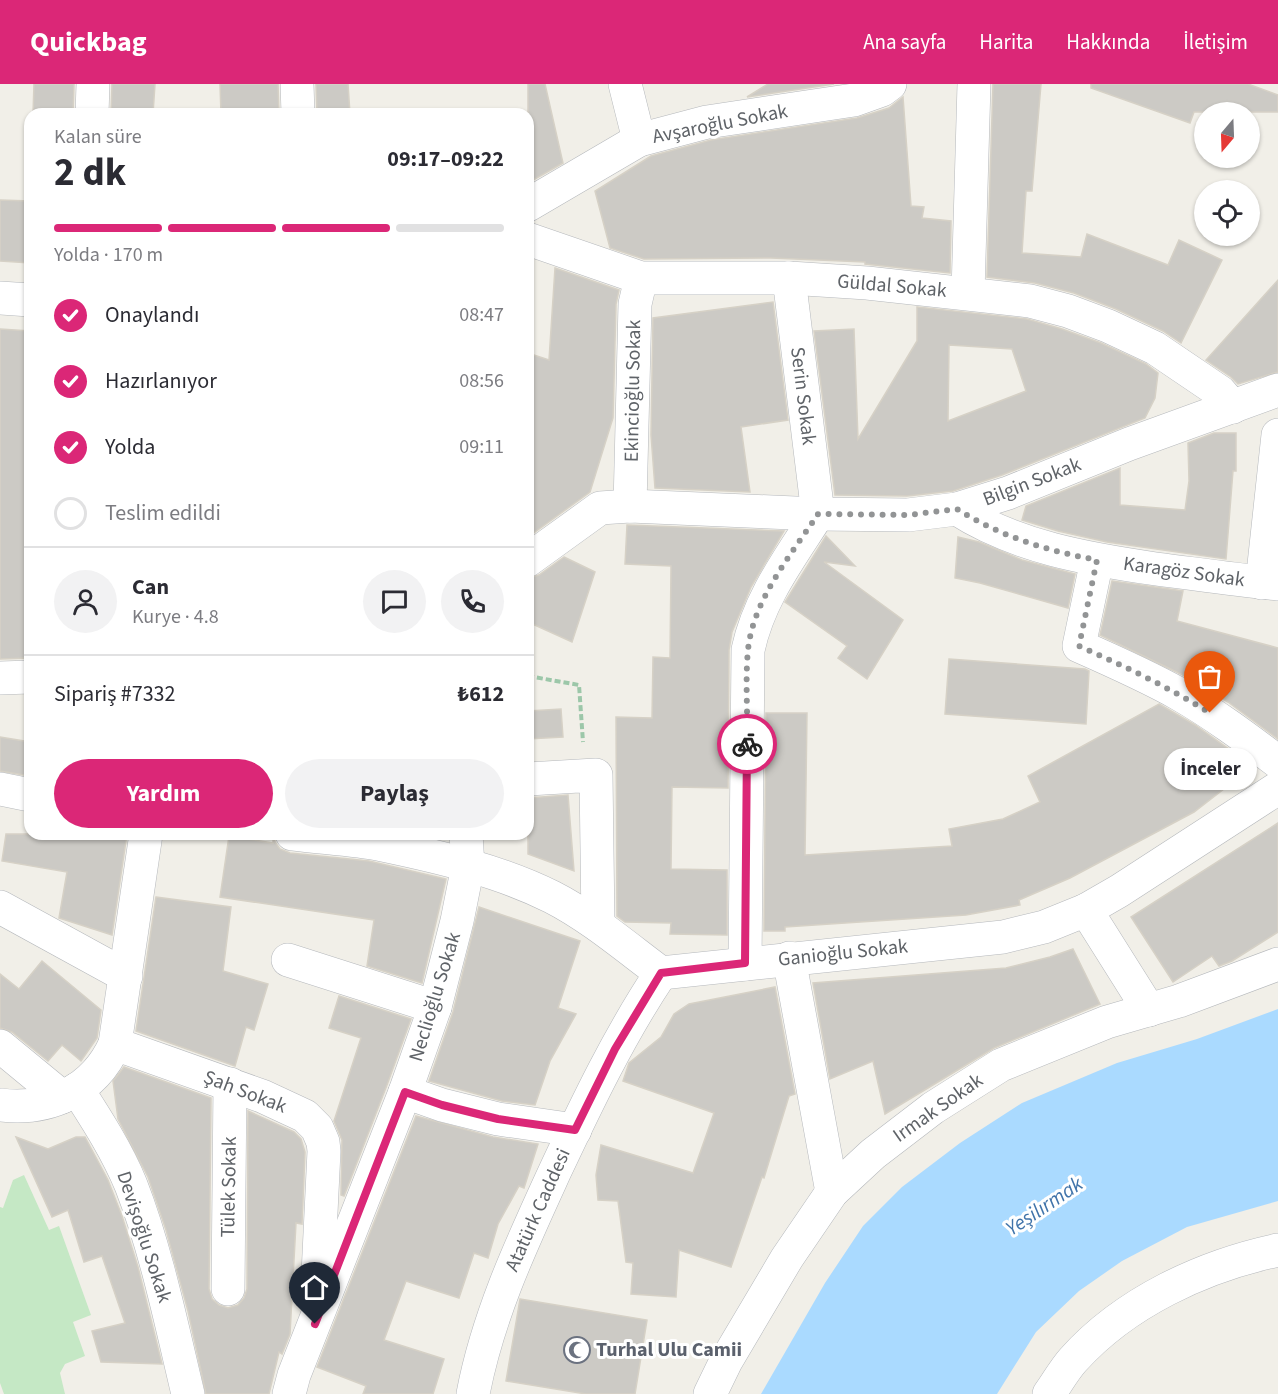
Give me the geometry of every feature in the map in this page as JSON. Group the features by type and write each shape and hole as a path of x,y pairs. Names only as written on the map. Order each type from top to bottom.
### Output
{"street":[{"path":"92,108 93,84"},
{"path":"297,84 298,108"},
{"path":"625,84 639,140"},
{"name":"Avşaroğlu Sokak","path":"534,201 639,140 706,122 854,100 882,90 890,84"},
{"path":"968,293 974,84"},
{"name":"Güldal Sokak","path":"534,241 641,278 789,278 867,283 1030,301 1108,326 1155,348 1220,392 1233,407"},
{"name":"Ekincioğlu Sokak","path":"630,506 635,304 641,278"},
{"name":"Serin Sokak","path":"789,278 818,514"},
{"path":"0,298 24,300"},
{"name":"Bilgin Sokak","path":"534,556 600,508 630,506 818,514 908,515 957,509 1008,493 1129,444 1278,390"},
{"path":"1270,584 1278,435"},
{"name":"Karagöz Sokak","path":"957,509 980,524 1002,533 1097,560 1270,584"},
{"path":"745,963 748,650 752,629 772,585 818,514"},
{"path":"1097,560 1079,646 1179,694 1225,723 1278,762"},
{"path":"0,678 24,677"},
{"path":"534,779 596,775 598,925"},
{"name":"Ganioğlu Sokak","path":"661,973 1003,937 1044,927 1086,910 1119,891 1278,788"},
{"path":"0,789 24,794"},
{"path":"0,1105 26,1107 43,1104 70,1093 97,1073 111,1054 115,1044 126,976 145,840"},
{"path":"345,840 381,844 520,882 555,899 598,925 661,973"},
{"name":"Neclioğlu Sokak","path":"289,1394 294,1375 405,1092 435,1006 457,921 468,866 466,840"},
{"path":"1086,910 1149,1010"},
{"path":"1,912 126,976"},
{"path":"789,958 832,1191"},
{"path":"288,960 435,1006"},
{"name":"Irmak Sokak","path":"710,1394 726,1361 787,1258 832,1191 873,1154 933,1108 1001,1065 1107,1022 1179,1001 1278,964"},
{"name":"Atatürk Caddesi","path":"473,1394 491,1322 512,1264 615,1049 661,973"},
{"name":"Şah Sokak","path":"115,1044 262,1096 304,1116 317,1128 324,1151 315,1324"},
{"name":"Devişoğlu Sokak","path":"0,1046 70,1093 109,1140 131,1186 151,1249 188,1394"},
{"name":"Tülek Sokak","path":"228,1289 230,1084"},
{"path":"405,1092 442,1105 498,1119 575,1130"},
{"path":"1049,1394 1073,1360 1105,1330 1150,1297 1205,1272 1278,1250"}],"path":[{"path":"534,677 579,685 585,776"}],"green space":[{"path":"24,1175 49,1230 59,1226 91,1315 73,1322 85,1356 65,1364 60,1373 65,1394 4,1394 0,1383 0,1207 3,1208 13,1180"}],"water":[{"name":"Yeşilırmak","path":"1278,1009 1278,1201 1187,1227 1122,1261 1079,1291 1036,1332 997,1394 761,1394 825,1283 863,1226 902,1187 960,1143 1022,1103 1117,1063 1197,1039"}],"building":[{"path":"34,84 74,84 73,108 33,108"},
{"path":"112,84 155,84 153,108 111,108"},
{"path":"220,84 278,84 279,108 221,108"},
{"path":"316,84 348,84 350,108 317,108"},
{"path":"528,84 545,84 563,163 534,180 534,108 528,108"},
{"path":"768,84 834,84 747,97"},
{"path":"993,84 1041,84 1032,191 1026,191 1022,253 1081,257 1087,234 1168,265 1179,240 1222,260 1181,343 1163,331 1116,309 1074,293 1035,283 987,277"},
{"path":"1091,84 1248,84 1278,95 1278,112 1260,112 1260,102 1194,102 1194,112 1190,123 1091,88"},
{"path":"903,97 911,206 924,207 922,218 951,221 950,273 865,264 865,262 771,258 644,259 610,248 595,191 651,156 711,140 857,118 889,108"},
{"path":"0,200 24,201 24,263 0,261"},
{"path":"555,268 619,290 616,304 613,418 590,492 534,533 534,355 549,360"},
{"path":"1278,280 1278,372 1238,384 1206,360"},
{"path":"773,302 788,420 741,427 750,492 655,488 651,435 653,318"},
{"path":"917,307 1027,319 1101,343 1146,364 1158,373 1155,398 1145,418 1002,475 953,491 907,496 835,495 814,331 854,329 858,439 917,341","holes":["949,345 1012,349 1026,391 948,421"]},
{"path":"0,329 24,331 24,658 0,659"},
{"path":"1214,433 1236,433 1236,471 1233,471 1226,559 1107,542 1022,520 1026,506 1120,468 1120,505 1185,510 1189,481 1188,443"},
{"path":"627,525 784,531 751,587 732,632 729,650 728,788 672,787 671,869 727,870 727,935 670,934 671,923 625,922 617,916 616,717 652,718 653,657 670,658 671,566 625,564"},
{"path":"826,536 855,566 824,562 903,620 867,679 838,658 847,646 785,602"},
{"path":"958,537 979,542 1022,560 1075,574 1068,608 955,578"},
{"path":"564,557 595,572 572,642 534,625 534,576"},
{"path":"1112,581 1183,591 1177,621 1278,648 1278,739 1228,702 1189,678 1100,635"},
{"path":"949,659 1085,669 1089,671 1086,724 945,714"},
{"path":"1159,704 1195,725 1240,757 1242,775 1194,812 1070,878 1019,900 1020,905 966,915 785,927 785,931 764,931 766,713 807,713 805,855 952,846 949,829 1003,819 1040,802 1028,776"},
{"path":"561,709 563,737 534,739 534,711"},
{"path":"0,737 24,741 24,775 0,771"},
{"path":"568,795 574,871 528,854 528,840 534,840 534,798"},
{"path":"1278,823 1278,932 1232,961 1219,966 1212,956 1173,982 1131,917"},
{"path":"6,834 24,834 24,840 126,840 112,935 59,918 67,872 2,861"},
{"path":"228,840 273,843 274,840 280,849 290,853 369,861 446,879 422,983 367,966 374,920 220,897"},
{"path":"156,897 231,907 223,971 268,984 254,1030 246,1027 235,1066 136,1031"},
{"path":"479,907 580,941 558,1008 576,1014 550,1061 535,1105 502,1101 429,1081 453,1012"},
{"path":"1073,949 1100,1004 994,1048 885,1114 873,1061 830,1079 813,983 1006,968"},
{"path":"42,961 101,1010 97,1038 81,1061 62,1045 48,1061 12,1032 0,1028 0,974 19,989"},
{"path":"775,987 795,1094 789,1096 764,1178 762,1177 731,1267 679,1250 676,1297 631,1294 633,1263 626,1262 618,1201 598,1200 596,1175 601,1145 693,1173 714,1113 623,1081 629,1063 661,1037 674,1014 689,1004"},
{"path":"339,996 411,1019 344,1196 341,1195 342,1140 334,1121 361,1038 329,1028"},
{"path":"124,1067 211,1098 209,1289 212,1299 219,1305 228,1308 238,1305 247,1289 248,1111 294,1132 301,1139 305,1152 302,1224 296,1223 290,1334 282,1354 279,1352 269,1394 206,1394 188,1311 166,1230 148,1177 118,1119 113,1081"},
{"path":"416,1116 493,1137 538,1144 524,1188 519,1186 498,1224 488,1258 474,1253 459,1298 406,1281 384,1340 444,1359 433,1394 363,1394 366,1386 317,1367"},
{"path":"16,1137 48,1149 76,1137 85,1137 108,1180 122,1216 138,1267 162,1364 101,1362 92,1331 125,1323 102,1256 84,1262 68,1210 52,1217"},
{"name":"Turhal Ulu Camii","path":"520,1299 647,1320 635,1394 586,1394 506,1381"}],"way so far":[{"path":"747,744 748,650 752,629 772,585 818,514 908,515 957,509 980,524 1002,533 1097,560 1079,646 1179,694 1210,713"}],"place":[{"name":"İnceler","path":"1210,713"},
{"name":"Turhal Ulu Camii","path":"577,1350"}],"route":[{"path":"315,1324 405,1092 442,1105 498,1119 575,1130 615,1049 661,973 745,963 747,744"}]}
